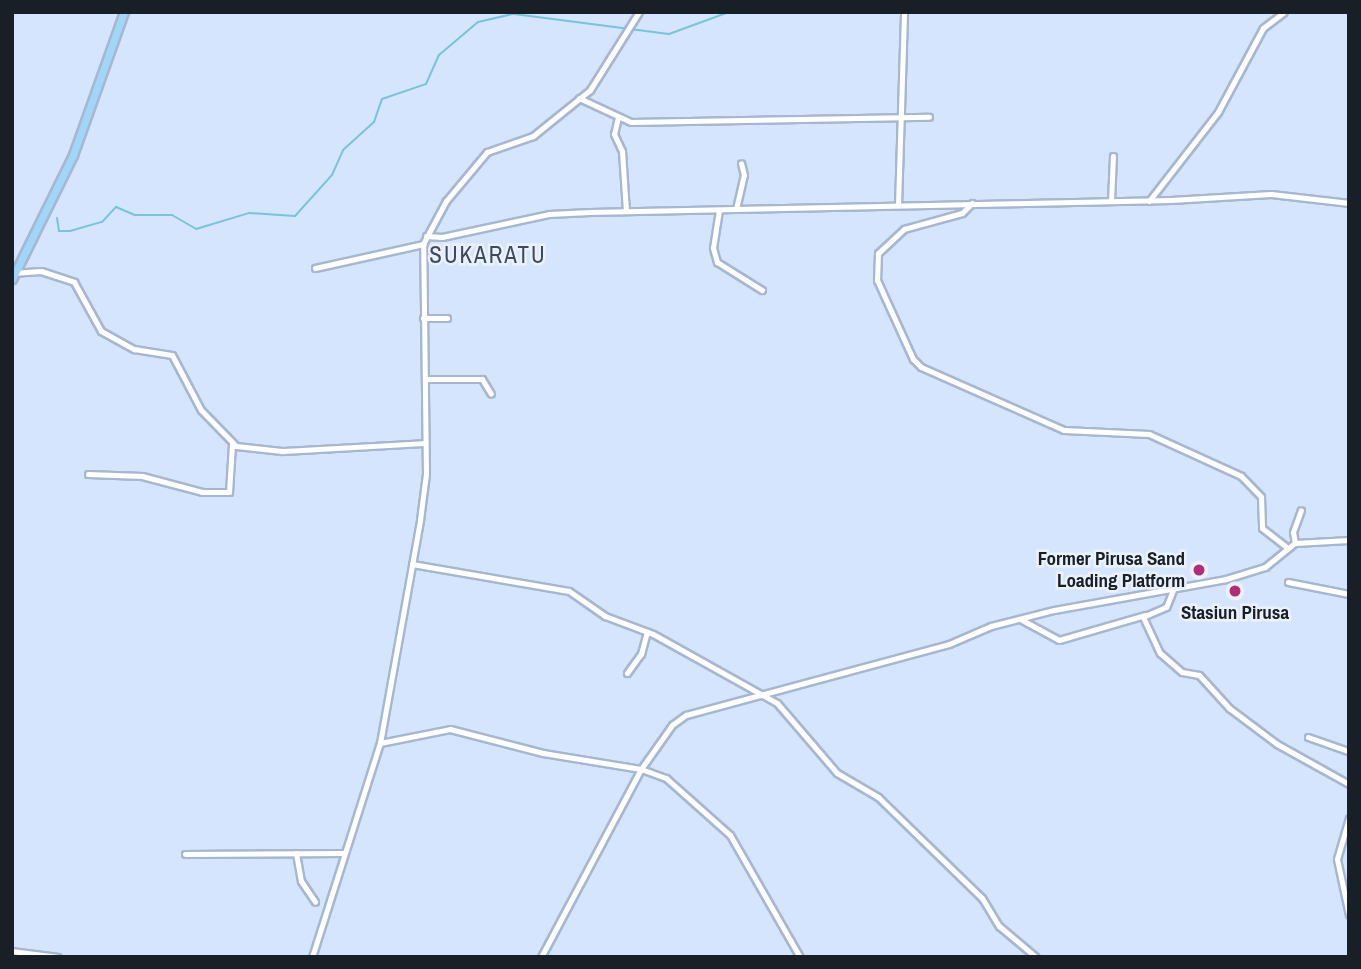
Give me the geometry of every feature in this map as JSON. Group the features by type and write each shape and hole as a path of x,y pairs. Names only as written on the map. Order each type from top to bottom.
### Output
{"main road":[{"path":"13,275 72,155 124,12"}],"street":[{"path":"312,957 380,743 412,564 426,474 423,244 446,201 487,152 533,136 596,83 628,35 639,12"},
{"path":"898,205 904,12"},
{"path":"1149,201 1218,112 1263,28 1284,12"},
{"path":"579,98 618,117 662,123 929,117"},
{"path":"618,117 614,134 622,151 626,211"},
{"path":"1111,201 1113,156"},
{"path":"736,209 744,175 741,163"},
{"path":"426,236 442,237 549,214 626,211 1149,201 1271,194 1349,203"},
{"path":"972,203 962,213 904,229 878,254 877,280 913,359 920,367 1064,430 1149,434 1241,476 1261,497 1262,528 1288,548"},
{"path":"719,209 713,248 717,262 762,290"},
{"path":"315,268 423,244"},
{"path":"13,275 41,271 74,282 101,331 134,349 172,355 201,410 232,444 282,451 425,443"},
{"path":"423,318 447,318"},
{"path":"426,379 482,379 491,394"},
{"path":"88,474 142,476 202,492 229,492 232,444"},
{"path":"1295,543 1293,532 1301,510"},
{"path":"541,957 641,769 667,731 686,715 1090,602 1173,590 1265,567 1295,543 1349,540"},
{"path":"412,564 559,588 613,620 647,632 788,713 836,773 878,797 982,898 999,926 1036,957"},
{"path":"1288,582 1349,594"},
{"path":"1022,620 1059,640 1166,607 1173,590"},
{"path":"1144,615 1161,655 1182,672 1199,674 1229,708 1277,744 1349,784"},
{"path":"627,673 641,654 647,632"},
{"path":"380,743 450,729 543,753 641,769 666,778 730,835 800,957"},
{"path":"1308,737 1348,750 1349,760"},
{"path":"1349,818 1337,871 1349,915"},
{"path":"296,853 301,881 315,902"},
{"path":"185,854 344,853"},
{"path":"12,951 58,957"}],"waterway":[{"path":"57,218 59,231 70,231 102,222 116,207 135,215 172,215 196,229 249,213 295,216 332,175 343,150 374,122 382,99 426,84 439,55 478,22 514,14 669,34 729,12"}],"place":[{"name":"Former Pirusa Sand Loading Platform","path":"1199,570"},
{"name":"Stasiun Pirusa","path":"1235,591"}],"district":[{"name":"SUKARATU","path":"488,255"}]}
